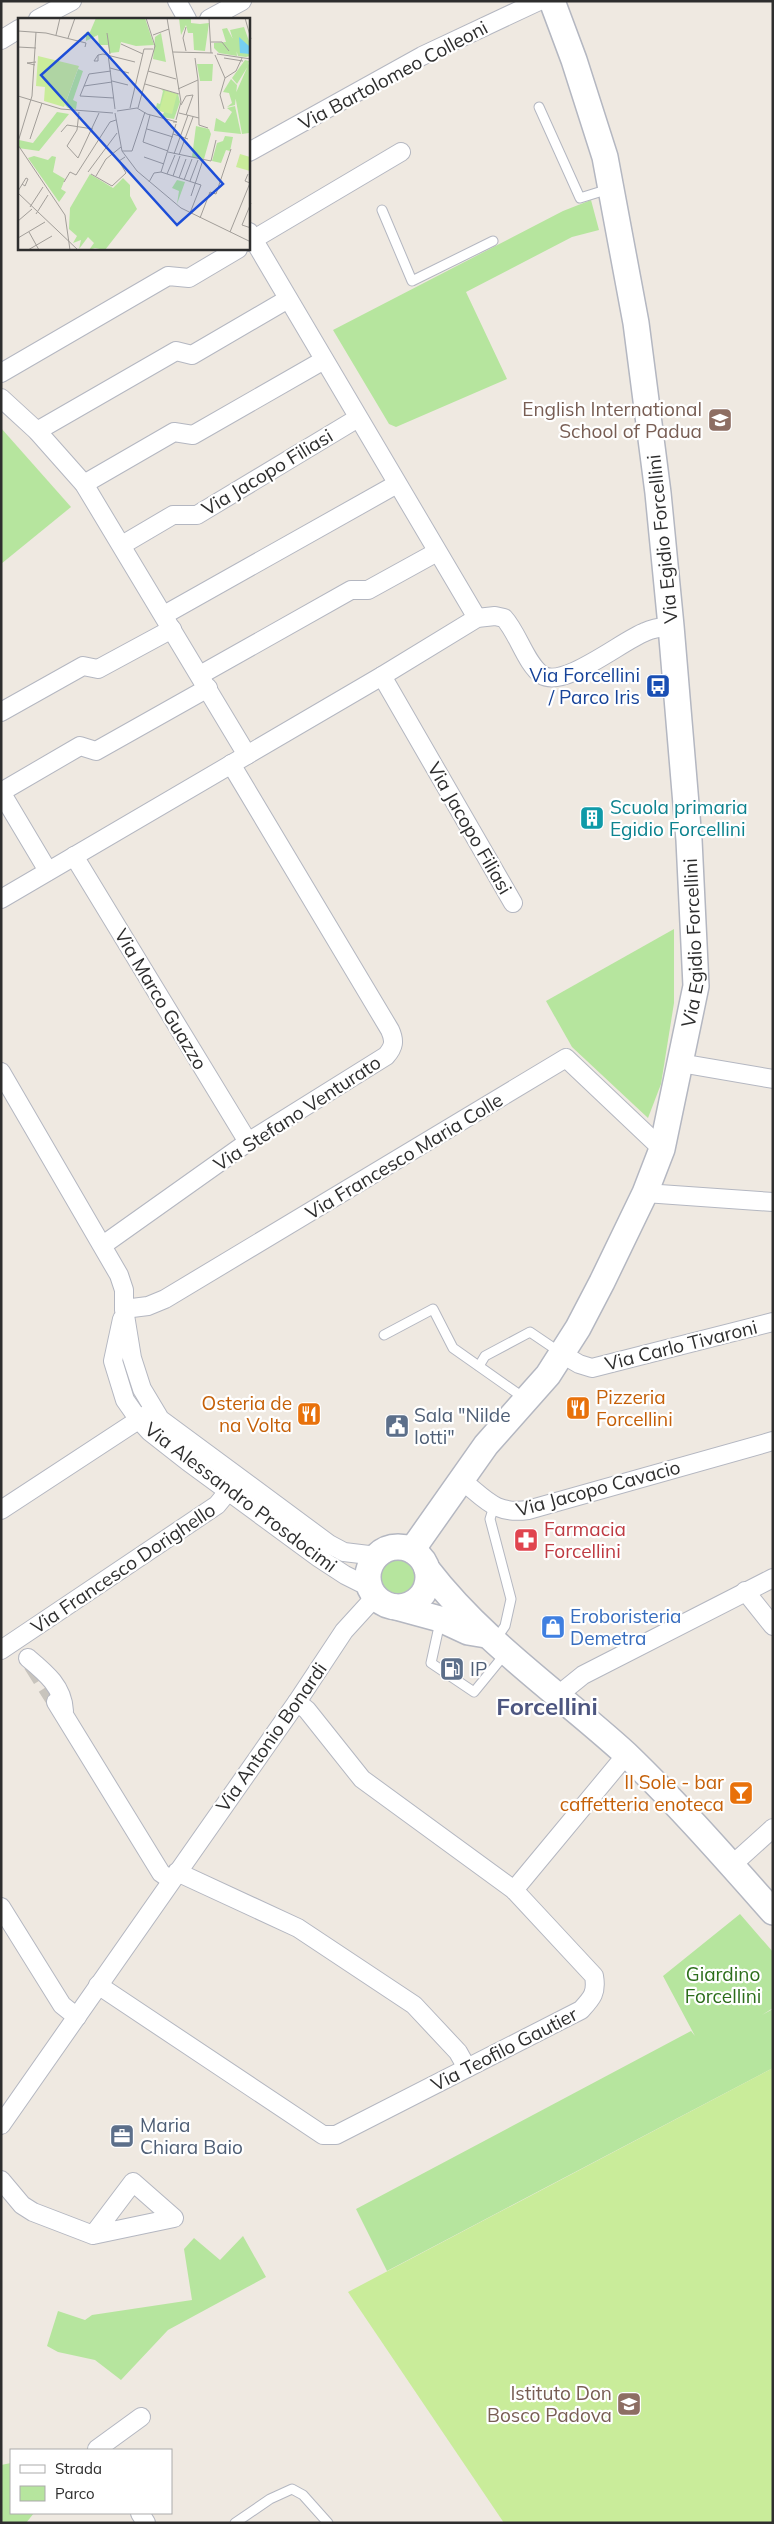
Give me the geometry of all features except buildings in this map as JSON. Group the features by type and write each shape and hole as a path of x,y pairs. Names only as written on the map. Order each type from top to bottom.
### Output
{"street":[{"path":"40,18 72,1"},
{"path":"177,1 186,18"},
{"path":"210,18 242,1"},
{"name":"Via Bartolomeo Colleoni","path":"250,151 422,56 539,1"},
{"name":"Via Egidio Forcellini","path":"420,1560 460,1479 562,1354 594,1298 645,1193 662,1149 696,986 689,840 671,626 658,493 636,323 612,189 596,125 552,1"},
{"path":"1,40 18,30"},
{"path":"401,152 250,238 477,618"},
{"path":"1,373 168,276 189,278 236,250"},
{"path":"37,431 176,351 192,355 288,299"},
{"path":"84,484 174,432 194,435 324,360"},
{"path":"1,398 37,431 84,484 247,755"},
{"name":"Via Jacopo Filiasi","path":"122,545 173,515 197,515 358,418"},
{"path":"1,712 83,666 98,669 168,622 397,484"},
{"path":"48,871 1,792 80,746 96,751 351,590 368,590 437,552"},
{"path":"1,899 382,676 477,618 495,616 504,618 536,669 544,676 551,677 564,676 581,668 643,632 671,626"},
{"name":"Via Jacopo Filiasi","path":"382,676 513,903"},
{"name":"Via Stefano Venturato","path":"103,1245 248,1142 386,1056 392,1049 394,1039 231,764"},
{"name":"Via Marco Guazzo","path":"74,856 248,1142"},
{"name":"Via Francesco Maria Colle","path":"124,1309 148,1306 165,1299 566,1058 662,1149"},
{"path":"680,1063 773,1079"},
{"name":"Via Alessandro Prosdocimi","path":"1,1072 120,1275 124,1290 124,1309 132,1358 142,1389 147,1415 166,1425 233,1485 338,1571 380,1597"},
{"path":"645,1193 773,1202"},
{"name":"Via Carlo Tivaroni","path":"562,1354 579,1364 592,1368 773,1322"},
{"path":"1,1510 147,1415"},
{"name":"Via Jacopo Cavacio","path":"460,1479 494,1506 512,1513 773,1441"},
{"name":"Via Alessandro Prosdocimi","path":"233,1485 344,1552 377,1556"},
{"name":"Via Francesco Dorighello","path":"1,1650 217,1505 233,1485"},
{"path":"495,1643 380,1597 369,1567 377,1556 394,1547 420,1560 446,1595 495,1643 626,1755 732,1865 773,1912"},
{"path":"380,1597 408,1606 418,1600 428,1581 420,1560"},
{"path":"557,1696 583,1675 773,1578"},
{"path":"745,1591 773,1626"},
{"name":"Via Antonio Bonardi","path":"1,2125 297,1702 344,1631 380,1597"},
{"path":"17,1640 28,1657 47,1674 64,1697 60,1708 161,1873 174,1876 298,1928 414,2005 458,2052 467,2068"},
{"name":"Via Teofilo Gautier","path":"98,1986 322,2135 336,2135 581,2010 595,1993 594,1976 514,1890 362,1778 307,1710 297,1702"},
{"path":"514,1890 626,1755"},
{"path":"732,1865 773,1828"},
{"path":"1,1907 62,2005 76,2017"},
{"path":"1,2180 22,2204 33,2212 93,2235"},
{"path":"98,2449 141,2417"}],"lane":[{"path":"539,107 580,198 612,189"},
{"path":"382,210 412,281 493,241"},
{"path":"384,1335 432,1309 453,1348 527,1399"},
{"path":"479,1366 485,1356 530,1332 562,1354"},
{"path":"440,1620 431,1663 474,1692 495,1643 505,1626 511,1599 490,1519 494,1506"},
{"path":"235,2523 270,2499 292,2489 303,2495 328,2523"}],"green space":[{"path":"591,200 599,230 572,237 466,292 507,379 396,427 389,424 333,330 563,211"},
{"path":"1,428 71,507 1,564"},
{"path":"674,929 674,1003 661,1084 648,1118 572,1047 546,1001"},
{"path":"398,1559 405,1560 411,1564 415,1570 415,1584 411,1590 405,1594 398,1595 391,1594 385,1590 381,1584 380,1577 381,1570 385,1564 391,1560"},
{"name":"Giardino Forcellini","path":"740,1914 773,1952 773,2008 762,2015 773,2009 773,2068 387,2271 356,2209 691,2031 695,2036 663,1976"},
{"path":"773,2068 773,2523 504,2523 348,2292"},
{"path":"243,2236 266,2277 168,2330 121,2380 95,2360 58,2352 47,2346 58,2311 85,2320 92,2315 192,2300 184,2249 194,2238 220,2260"},
{"path":"10,2463 10,2514 33,2514 26,2523 1,2523 1,2465"}],"tunnel":[{"path":"32,1664 56,1702"}],"place":[{"name":"English International School of Padua","path":"720,420"},
{"name":"Via Forcellini / Parco Iris","path":"658,686"},
{"name":"Scuola primaria Egidio Forcellini","path":"592,818"},
{"name":"Pizzeria Forcellini","path":"578,1408"},
{"name":"Osteria de na Volta","path":"309,1414"},
{"name":"Sala \"Nilde Iotti\"","path":"397,1426"},
{"name":"Farmacia Forcellini","path":"526,1540"},
{"name":"Eroboristeria Demetra","path":"553,1627"},
{"name":"IP","path":"452,1669"},
{"name":"Il Sole - bar caffetteria enoteca","path":"741,1793"},
{"name":"Maria Chiara Baio","path":"122,2136"},
{"name":"Istituto Don Bosco Padova","path":"629,2404"}],"district":[{"name":"Forcellini","path":"547,1706"}]}
